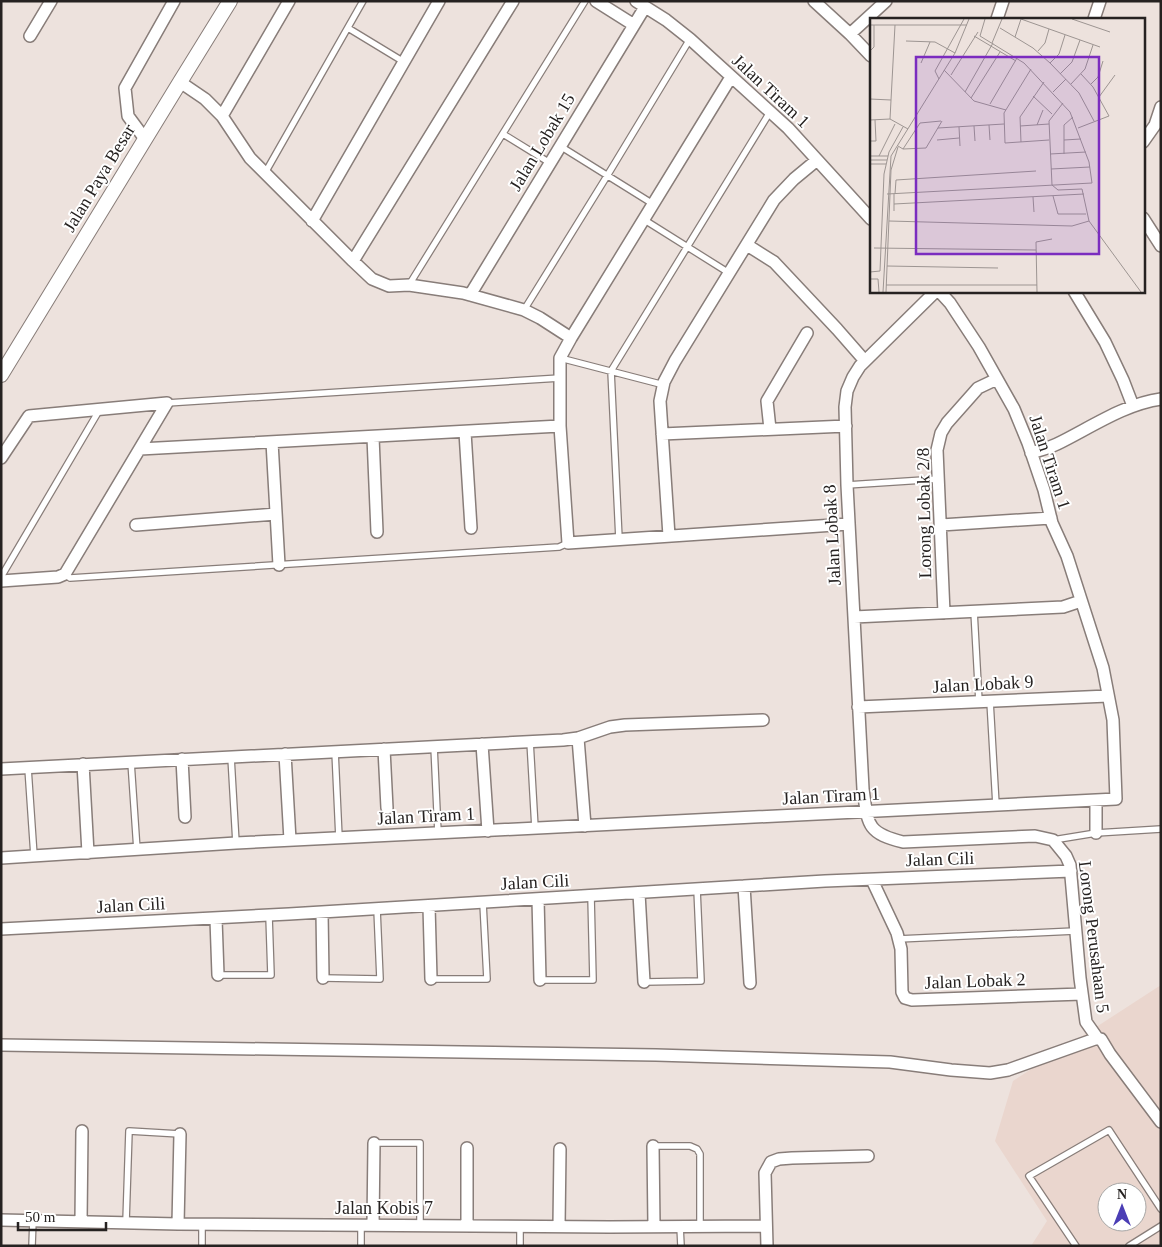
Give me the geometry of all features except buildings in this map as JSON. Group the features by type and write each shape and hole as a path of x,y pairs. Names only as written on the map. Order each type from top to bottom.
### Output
{"street":[{"path":"30,36 51,1"},
{"path":"144,139 128,116 125,88 174,1"},
{"name":"Jalan Paya Besar","path":"1,375 230,1"},
{"path":"222,116 289,1"},
{"path":"312,221 439,1"},
{"path":"353,261 513,1"},
{"path":"596,1 634,25"},
{"path":"814,1 870,55"},
{"path":"850,34 886,1"},
{"path":"997,18 1003,1"},
{"path":"1094,18 1100,1"},
{"name":"Jalan Lobak 15","path":"470,295 634,25 641,4"},
{"name":"Jalan Tiram 1","path":"641,4 666,20 690,39 788,128 870,218"},
{"path":"731,77 570,338 560,358 560,426 568,543 849,524"},
{"path":"180,82 204,99 222,116 250,158 372,279 389,286 409,285 470,295 524,310 570,338"},
{"path":"1144,141 1155,125 1161,107"},
{"path":"669,536 660,401 664,385 675,361 774,200 794,178 817,160"},
{"path":"1144,220 1161,246"},
{"path":"747,245 774,262 865,361"},
{"name":"Jalan Lobak 8","path":"866,812 862,789 847,485 845,407 847,391 853,377 865,361 937,292"},
{"name":"Jalan Tiram 1","path":"1,858 290,840 1116,799 1113,720 1103,668 1068,556 1052,523 1044,490 1014,410 979,347 950,302 939,292"},
{"path":"1075,292 1105,342 1133,406"},
{"path":"770,429 766,401 807,333"},
{"name":"Lorong Lobak 2/8","path":"944,613 937,450 941,433 948,423 978,388 997,379"},
{"path":"1031,453 1055,445 1133,406 1150,400 1161,399"},
{"path":"1,458 29,416 167,403"},
{"path":"1,581 65,574 167,403"},
{"path":"140,449 560,426"},
{"path":"662,434 846,426"},
{"path":"465,432 471,528"},
{"path":"373,436 377,532"},
{"path":"272,442 279,565"},
{"path":"136,525 276,514"},
{"path":"940,525 1051,518"},
{"path":"854,617 1063,607 1081,601"},
{"name":"Jalan Lobak 9","path":"858,707 1108,696"},
{"path":"1,769 578,738 610,727 625,725 763,720"},
{"path":"578,738 585,826"},
{"path":"482,744 488,831"},
{"path":"384,749 387,808"},
{"path":"285,754 290,840"},
{"path":"182,759 185,817"},
{"path":"83,764 88,853"},
{"path":"1096,800 1096,833"},
{"name":"Lorong Perusahaan 5","path":"866,812 870,825 875,831 885,838 903,842 1035,836 1053,840 1066,856 1070,865 1075,931 1086,1022 1161,1122"},
{"name":"Jalan Cili","path":"1,929 269,916 744,886 1071,871"},
{"name":"Jalan Lobak 2","path":"872,880 897,933 901,949 902,992 905,998 912,1000 1082,994"},
{"path":"744,886 750,983"},
{"path":"639,893 644,982"},
{"path":"538,899 540,980"},
{"path":"429,906 431,979"},
{"path":"322,912 323,978"},
{"path":"216,918 218,975"},
{"path":"1,1045 656,1055 890,1062 990,1073 1008,1070 1095,1039 1100,1039"},
{"path":"81,1222 82,1130"},
{"path":"178,1224 180,1134"},
{"path":"367,1225 374,1143"},
{"path":"652,1146 654,1226"},
{"path":"467,1148 467,1226"},
{"path":"559,1226 560,1149"},
{"path":"766,1246 765,1173 771,1162 792,1158 868,1156"},
{"name":"Jalan Kobis 7","path":"1,1220 178,1224 766,1226"}],"lane":[{"path":"264,173 363,1"},
{"path":"409,285 585,1"},
{"path":"348,28 404,62"},
{"path":"524,310 608,176 690,39"},
{"path":"619,539 611,371 770,112"},
{"path":"503,134 550,163"},
{"path":"560,146 652,204"},
{"path":"644,219 729,273"},
{"path":"560,358 664,385"},
{"path":"167,403 560,378"},
{"path":"1,577 100,409"},
{"path":"847,485 939,479"},
{"path":"65,574 70,578 559,547 568,543"},
{"path":"974,611 996,805"},
{"path":"530,741 534,828"},
{"path":"434,746 438,833"},
{"path":"335,752 339,838"},
{"path":"231,757 236,843"},
{"path":"131,762 137,850"},
{"path":"28,768 34,856"},
{"name":"Lorong Perusahaan 5","path":"1053,840 1096,833 1161,829"},
{"path":"644,982 701,982 697,889"},
{"path":"540,980 593,980 591,896"},
{"path":"431,979 486,979 483,903"},
{"path":"323,978 380,979 377,909"},
{"path":"218,975 271,975 269,916"},
{"path":"898,939 1075,931"},
{"path":"1076,1246 1029,1176 1109,1130 1160,1207"},
{"path":"126,1222 129,1131 180,1134"},
{"path":"374,1143 420,1142 420,1225"},
{"path":"652,1146 690,1146 698,1149 700,1154 700,1226"},
{"path":"32,1246 33,1220"},
{"path":"202,1224 202,1246"},
{"path":"361,1246 367,1225"},
{"path":"520,1226 520,1246"},
{"path":"680,1226 680,1246"},
{"path":"1129,1246 1161,1226"}],"shaded area":[{"path":"1161,985 1161,1246 1031,1246 1047,1221 995,1141 1013,1081"}]}
